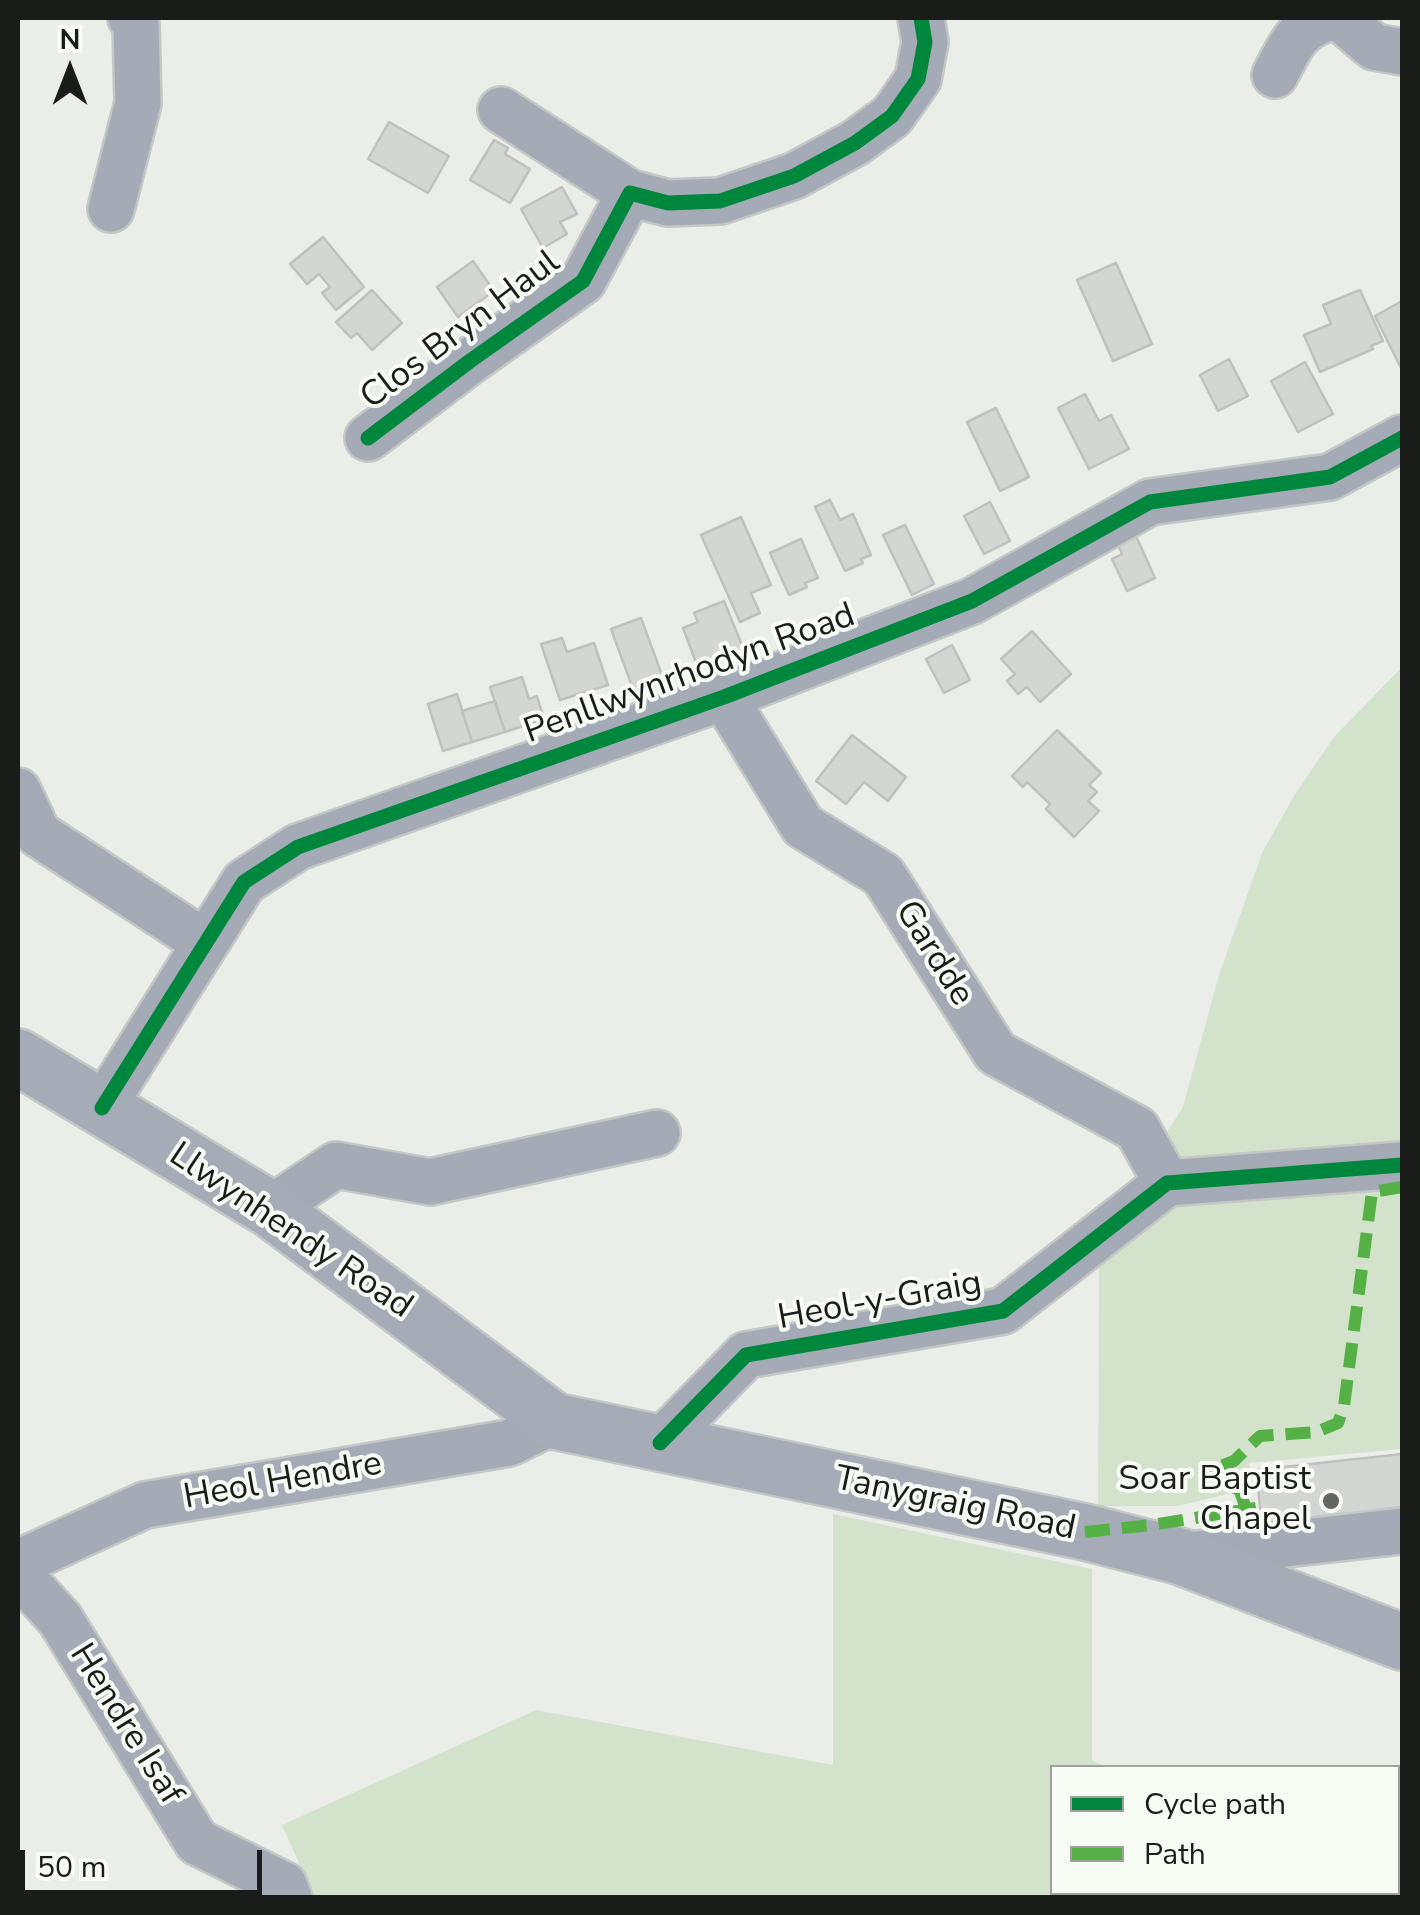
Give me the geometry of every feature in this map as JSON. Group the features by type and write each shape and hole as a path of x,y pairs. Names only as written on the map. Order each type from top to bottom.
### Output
{"main road":[{"name":"Llwynhendy Road","path":"18,1057 270,1209 554,1421"},
{"name":"Tanygraig Road","path":"554,1421 1085,1532 1179,1556 1402,1642"}],"street":[{"path":"111,210 138,103 136,24 131,18"},
{"path":"501,110 630,193 668,204 720,201 794,176 855,144 892,116 918,79 925,42 921,18"},
{"path":"1274,75 1296,36 1314,22 1330,18"},
{"path":"1340,18 1374,47 1402,52"},
{"name":"Clos Bryn Haul","path":"368,438 583,282 630,193"},
{"name":"Penllwynrhodyn Road","path":"102,1108 244,882 298,847 724,697 972,601 1150,502 1330,477 1402,438"},
{"name":"Gardde","path":"724,697 804,826 883,875 996,1054 1136,1129 1167,1183"},
{"path":"18,791 38,834 204,942"},
{"path":"270,1209 336,1166 430,1182 658,1134"},
{"path":"1167,1183 1402,1165"},
{"name":"Heol-y-Graig","path":"660,1443 746,1356 1003,1311 1167,1183"},
{"name":"Heol Hendre","path":"18,1562 145,1506 509,1443 554,1421"},
{"path":"1179,1556 1402,1531"},
{"name":"Hendre Isaf","path":"18,1573 60,1619 197,1842 284,1886 289,1898"}],"green space":[{"path":"1402,667 1402,1150 1174,1169 1157,1148 1183,1107 1219,975 1262,853 1295,794 1334,737"},
{"path":"1402,1179 1402,1449 1249,1463 1252,1488 1178,1506 1098,1506 1099,1264 1186,1200"},
{"path":"833,1514 1092,1569 1092,1761 1103,1765 1050,1765 1050,1895 1400,1895 1400,1875 1402,1897 314,1897 282,1825 536,1710 833,1765"}],"building":[{"path":"389,122 449,156 428,193 368,159"},
{"path":"494,140 508,148 505,154 530,169 510,203 470,180"},
{"path":"562,187 577,214 560,222 567,234 543,248 521,209"},
{"path":"323,237 364,287 336,310 322,293 330,287 319,274 307,284 290,264"},
{"path":"473,261 494,291 458,317 437,287"},
{"path":"1116,263 1152,344 1113,361 1077,280"},
{"path":"372,290 402,323 372,350 357,333 351,338 336,322"},
{"path":"1360,290 1383,341 1320,372 1304,335 1331,324 1323,305"},
{"path":"1402,301 1402,370 1375,316"},
{"path":"1229,359 1248,396 1218,411 1200,375"},
{"path":"1305,362 1333,414 1298,432 1271,381"},
{"path":"1085,394 1099,421 1111,415 1129,449 1089,469 1058,408"},
{"path":"996,408 1029,477 1000,491 967,422"},
{"path":"830,500 840,520 853,514 871,555 845,571 815,507"},
{"path":"990,502 1010,541 984,554 964,516"},
{"path":"741,517 771,585 751,593 760,613 740,622 701,535"},
{"path":"905,525 934,584 912,595 883,535"},
{"path":"1136,536 1155,578 1127,591 1112,559 1122,554 1118,545"},
{"path":"801,539 818,578 789,595 770,553"},
{"path":"724,601 744,650 698,668 683,628 698,622 694,613"},
{"path":"641,618 663,678 633,689 611,629"},
{"path":"1032,631 1071,674 1040,702 1027,687 1018,694 1007,681 1015,674 1001,659"},
{"path":"562,638 567,652 594,643 608,685 560,700 541,644"},
{"path":"952,645 970,680 944,693 926,659"},
{"path":"522,677 529,699 537,696 544,719 505,732 490,687"},
{"path":"457,694 472,742 443,751 428,704"},
{"path":"495,701 505,732 472,742 462,711"},
{"path":"1057,730 1101,773 1089,785 1097,792 1088,801 1099,811 1074,837 1046,809 1050,804 1027,782 1023,787 1012,776"},
{"path":"852,735 906,777 888,801 864,782 846,804 816,781"},
{"name":"Soar Baptist Chapel","path":"1402,1454 1402,1507 1375,1510 1377,1523 1263,1535 1256,1470"}],"marked path":[{"path":"1246,1509 1240,1491 1207,1471 1234,1461 1260,1436 1317,1432 1338,1423 1344,1406 1372,1192 1402,1187"},
{"path":"1085,1532 1256,1508"}],"cycle path":[{"path":"368,438 583,281 630,193 668,203 720,201 794,176 855,143 892,116 918,79 925,42 921,18"},
{"path":"102,1108 244,882 298,847 724,697 972,601 1150,502 1330,477 1402,438"},
{"path":"660,1443 746,1355 1003,1311 1167,1183 1402,1165"}],"place":[{"name":"Soar Baptist Chapel","path":"1331,1501"}]}
